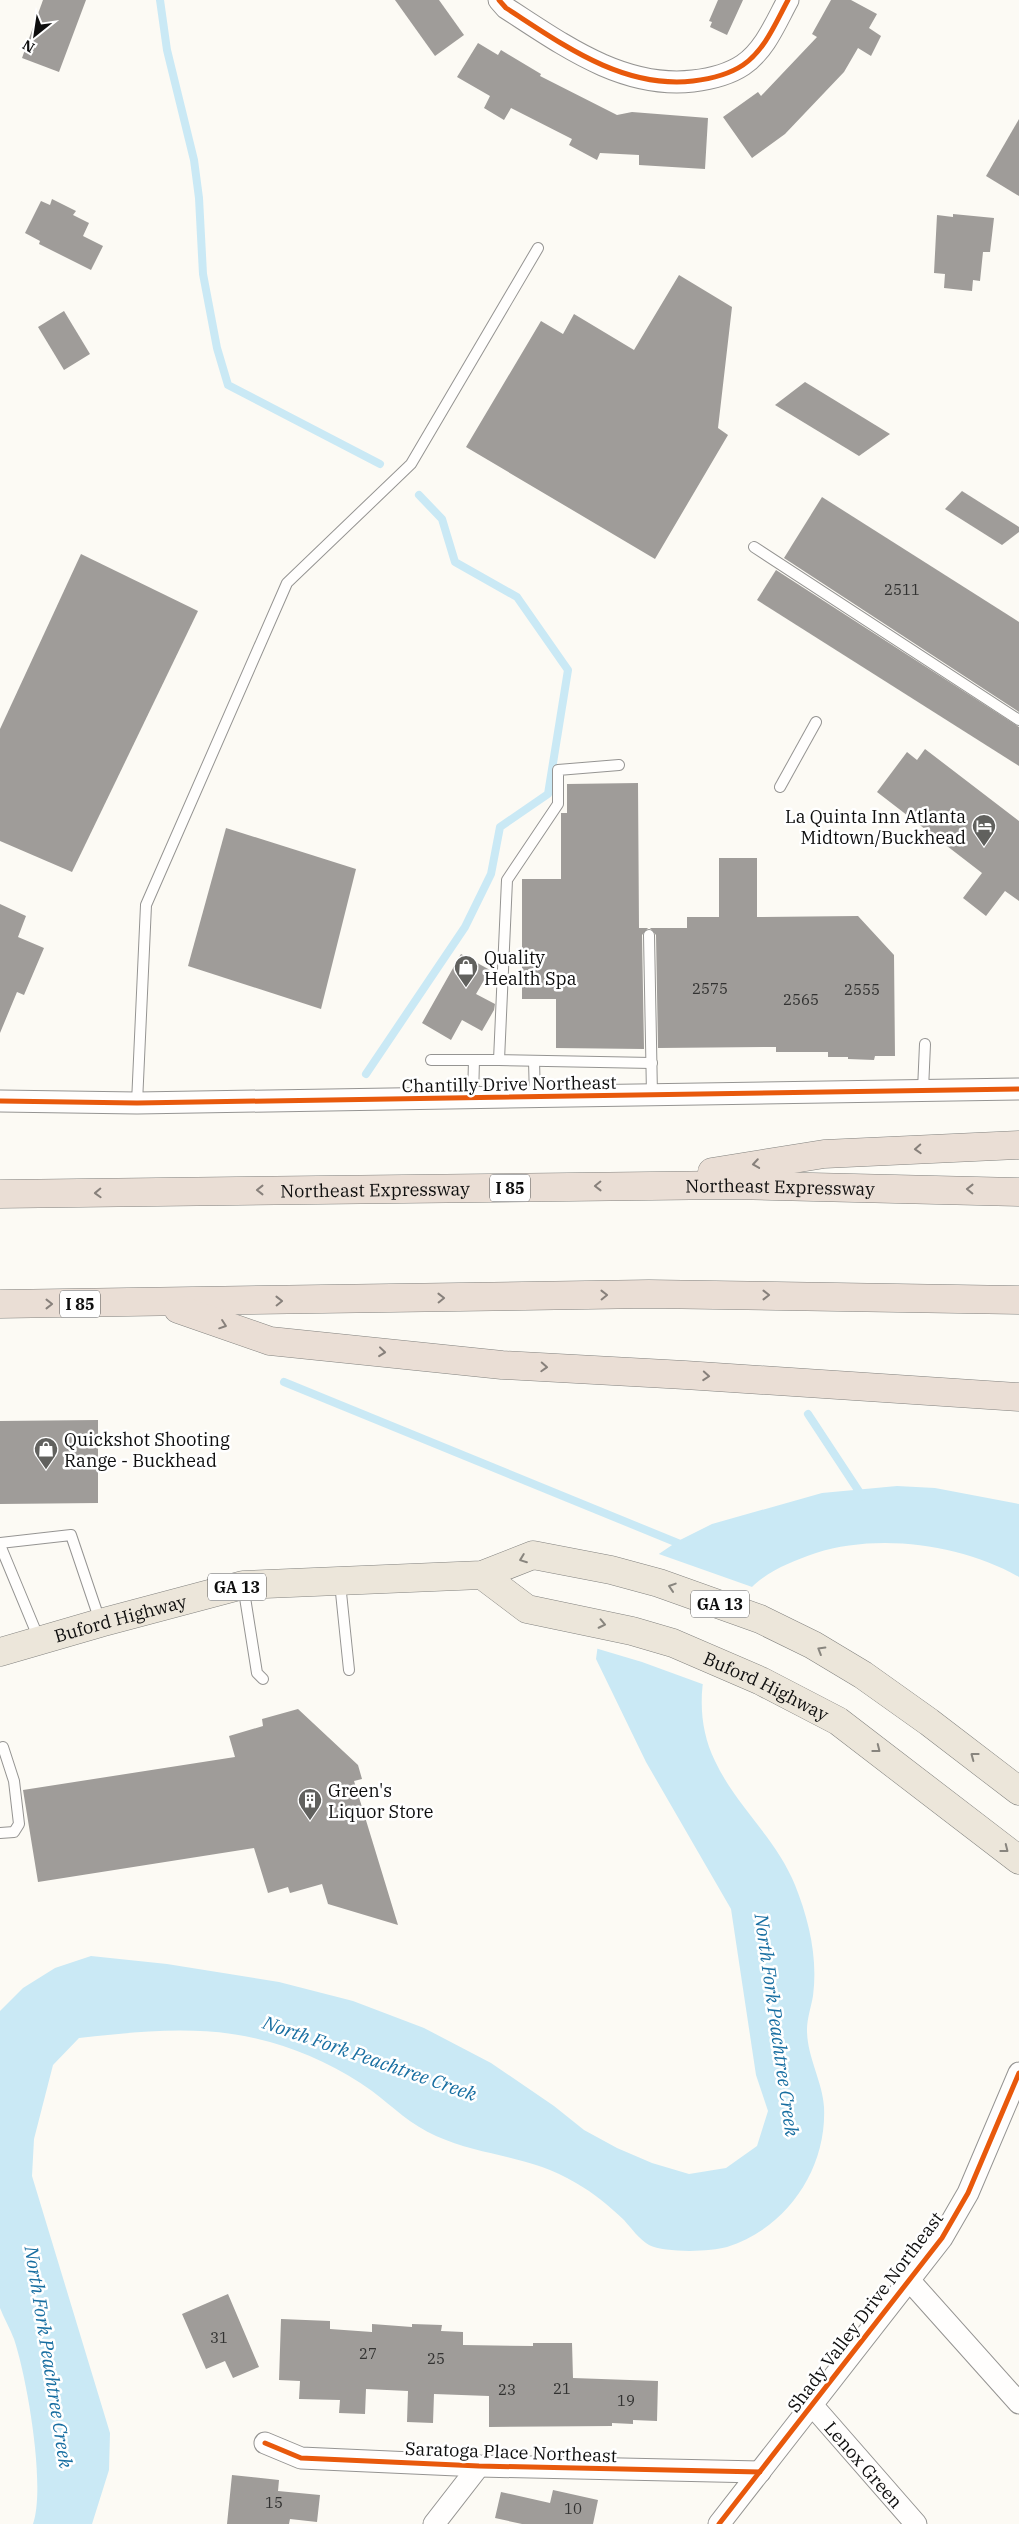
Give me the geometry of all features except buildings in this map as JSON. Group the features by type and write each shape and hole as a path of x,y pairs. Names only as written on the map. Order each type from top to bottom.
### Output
{"highway":[{"path":"627,1185 824,1154 1019,1144"},
{"name":"Northeast Expressway","path":"0,1194 627,1185 818,1186 1019,1192"},
{"name":"I 85","path":"0,1304 649,1294 1019,1300"},
{"path":"160,1303 270,1341 502,1365 685,1374 1019,1398"}],"main road":[{"name":"Buford Highway","path":"0,1652 243,1585 339,1579 482,1575 533,1555 566,1560 659,1583 742,1612 813,1645 863,1675 922,1716 1019,1791"},
{"name":"Buford Highway","path":"482,1575 527,1609 632,1631 673,1643 761,1680 838,1720 1019,1860"}],"street":[{"path":"499,0 506,8 573,51 634,78 673,83 714,79 744,65 763,45 788,0"},
{"name":"Chantilly Drive Northeast","path":"0,1101 137,1104 1019,1089"},
{"name":"Shady Valley Drive Northeast","path":"719,2524 942,2238 968,2193 1019,2073"},
{"path":"910,2280 1019,2403"},
{"name":"Lenox Green","path":"812,2405 916,2524"},
{"name":"Saratoga Place Northeast","path":"265,2442 301,2458 479,2466 760,2472"},
{"path":"434,2524 479,2466"}],"lane":[{"path":"137,1104 146,906 287,583 412,464 538,248"},
{"path":"754,548 1019,720"},
{"path":"780,787 816,722"},
{"path":"498,1060 507,880 558,804 558,770 619,764"},
{"path":"649,935 652,1095"},
{"path":"923,1090 925,1044"},
{"path":"431,1060 652,1062"},
{"path":"473,1098 474,1060"},
{"path":"534,1061 535,1097"},
{"path":"40,1640 0,1544 70,1535 100,1623"},
{"path":"339,1579 349,1670"},
{"path":"243,1585 257,1672 263,1679"},
{"path":"0,1833 14,1832 19,1824 14,1781 4,1747"}],"water":[{"name":"North Fork Peachtree Creek","path":"897,1486 935,1488 1019,1504 1019,1577 972,1557 919,1545 866,1544 840,1547 807,1556 768,1574 754,1585 738,1602 724,1622 713,1644 706,1667 702,1691 702,1715 706,1738 715,1761 734,1793 767,1837 787,1868 800,1898 811,1939 814,1982 807,2030 810,2050 823,2098 823,2130 819,2152 810,2174 799,2193 785,2211 768,2226 749,2238 727,2247 688,2251 656,2248 646,2243 607,2205 576,2183 559,2174 524,2161 454,2143 427,2132 348,2075 296,2051 246,2036 199,2031 151,2031 79,2038 53,2065 34,2139 32,2176 110,2433 109,2470 92,2524 33,2524 37,2485 36,2459 29,2405 14,2339 0,2308 0,2011 23,1988 55,1968 91,1956 167,1964 279,1982 353,2001 424,2028 491,2063 554,2106 584,2130 617,2148 652,2163 689,2174 726,2168 757,2146 768,2111 756,2075 731,1909 646,1762 596,1659 601,1622 644,1564 678,1541 712,1524 822,1493"}],"pier":[{"path":"656,1553 755,1588 731,1614 714,1647 705,1685 642,1662 595,1648 599,1621 619,1588 643,1562"}],"waterway":[{"path":"160,0 167,50 194,160 199,198 203,274 217,348 228,385 380,464"},
{"path":"366,1074 465,927 491,874 500,827 548,794 568,670 517,597 455,562 442,519 419,495"},
{"path":"284,1382 685,1546"},
{"path":"808,1414 862,1496"}],"cycle path":[{"path":"499,0 506,8 527,22 594,61 617,71 667,82 712,78 743,65 764,44 788,0"},
{"path":"0,1101 137,1103 1019,1089"},
{"path":"719,2524 942,2238 968,2193 1019,2073"},
{"path":"265,2443 301,2458 479,2466 760,2472"}],"place":[{"name":"La Quinta Inn Atlanta Midtown/Buckhead","path":"984,847"},
{"name":"Quality Health Spa","path":"466,988"},
{"name":"Quickshot Shooting Range - Buckhead","path":"46,1470"},
{"name":"Green's Liquor Store","path":"310,1821"}]}
